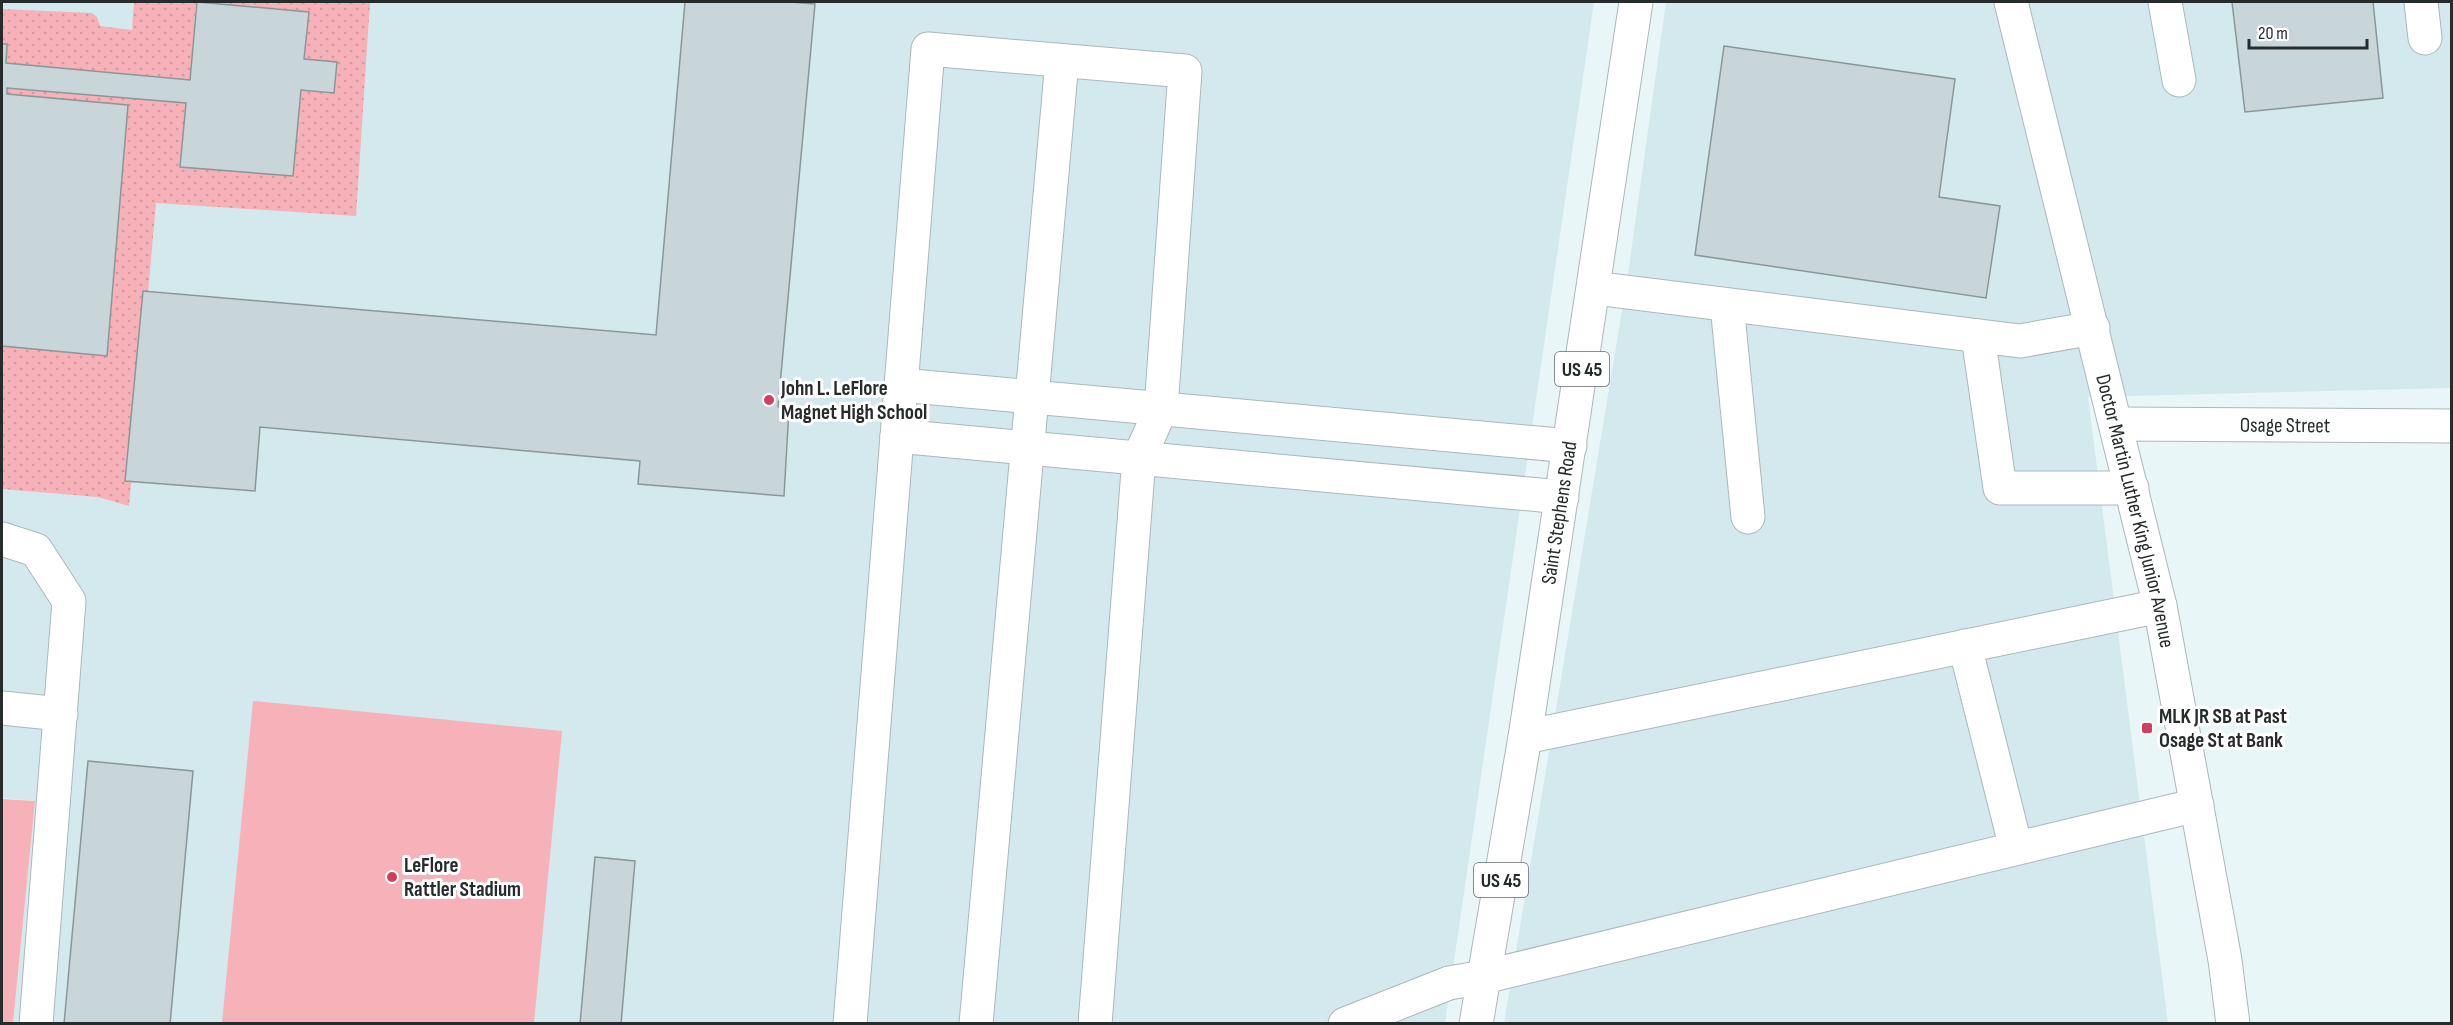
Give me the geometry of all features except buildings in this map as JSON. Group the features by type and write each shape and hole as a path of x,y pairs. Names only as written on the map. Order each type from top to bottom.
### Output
{"main road":[{"name":"Saint Stephens Road","path":"1476,1023 1525,737 1636,2"},
{"name":"Doctor Martin Luther King Junior Avenue","path":"2011,2 2117,424 2160,606 2225,960 2232,1023"},
{"path":"2165,2 2179,80"},
{"path":"2421,2 2425,38"},
{"path":"849,1023 928,49 1185,71 1161,409 1139,458 1095,1023"},
{"path":"976,1023 1062,61"},
{"path":"1594,288 2020,341 2092,328"},
{"path":"1727,305 1748,518"},
{"path":"1978,336 2000,488 2132,488"},
{"path":"901,385 1570,446"},
{"name":"Osage Street","path":"2117,424 2451,426"},
{"path":"1375,480 1378,429"},
{"path":"897,436 1562,497"},
{"path":"2,540 36,550 69,602 36,1023"},
{"path":"1525,737 2160,606"},
{"path":"1965,646 2016,848"},
{"path":"2,708 61,714"},
{"path":"1345,1023 1449,983 1484,977 2196,805"}],"shaded area":[{"name":"John L. LeFlore Magnet High School","path":"2,2 1594,2 1445,1023 13,1023 35,801 2,798"},
{"path":"134,2 196,2 190,80 6,63 7,44 2,44 2,9 92,13 97,17 100,26 132,30"},
{"path":"196,2 370,2 356,216 156,203 129,506 98,497 2,489 2,346 107,355 128,105 7,94 7,88 186,103 180,167 293,176 301,90 334,93 337,62 304,59 308,12"},
{"path":"1666,2 2451,2 2451,388 2088,397 2168,1023 1504,1024 1628,274"},
{"name":"LeFlore Rattler Stadium","path":"253,701 562,731 534,1023 222,1023"},
{"path":"2,799 35,801 13,1023 2,1023"}],"place":[{"name":"John L. LeFlore Magnet High School","path":"769,400"},
{"name":"MLK JR SB at Past Osage St at Bank","path":"2147,728"},
{"name":"LeFlore Rattler Stadium","path":"392,877"}]}
